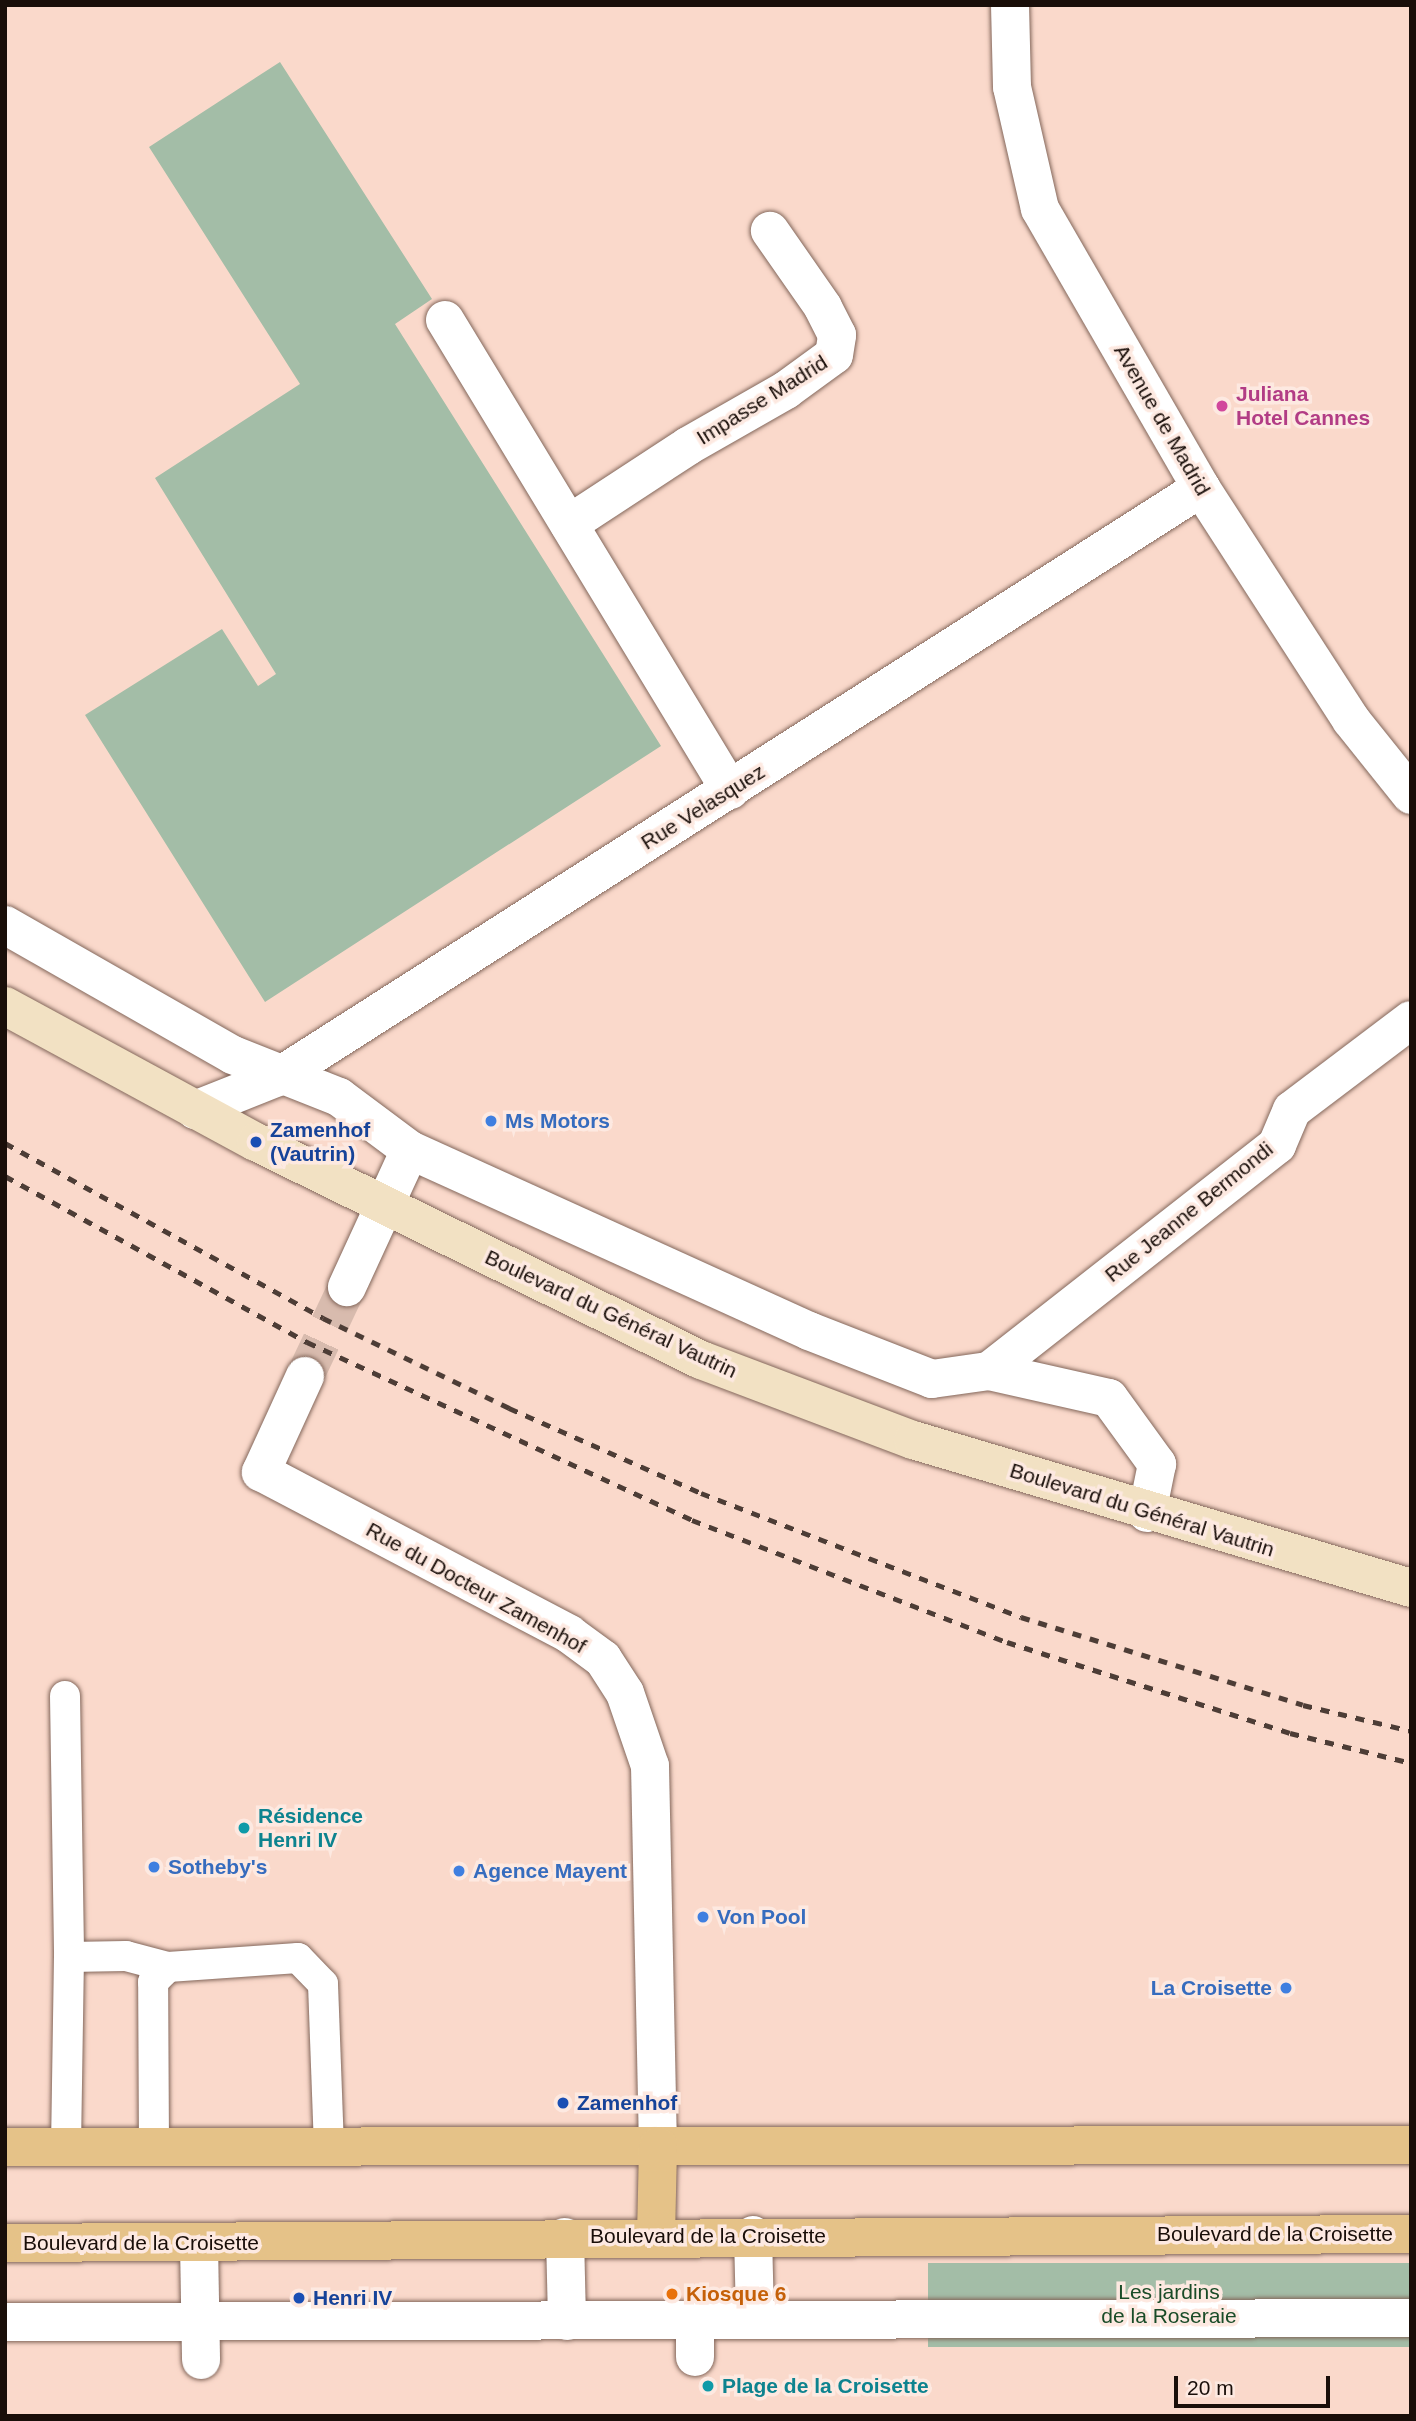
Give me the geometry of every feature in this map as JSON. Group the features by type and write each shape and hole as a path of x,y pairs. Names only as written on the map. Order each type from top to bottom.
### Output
{"main road":[{"name":"Boulevard du Général Vautrin","path":"5,1006 195,1110 701,1360 913,1440 1147,1513 1411,1588"},
{"path":"656,2236 658,2146"},
{"path":"5,2147 1411,2146"},
{"name":"Boulevard de la Croisette","path":"5,2243 753,2235 1411,2234"}],"street":[{"name":"Avenue de Madrid","path":"1010,5 1012,87 1040,209 1201,488 1351,720 1411,795"},
{"name":"Impasse Madrid","path":"569,524 834,355 837,335 823,307 770,231"},
{"path":"445,320 730,790"},
{"name":"Rue Velasquez","path":"195,1110 278,1077 1201,488"},
{"path":"5,925 233,1055 278,1077 339,1097 410,1150 868,1356 932,1379 989,1371 1109,1398 1157,1464 1147,1513"},
{"name":"Rue Jeanne Bermondi","path":"989,1371 1277,1145 1292,1110 1411,1020"},
{"path":"347,1287 410,1150"},
{"name":"Rue du Docteur Zamenhof","path":"305,1377 261,1472 569,1634 603,1659 625,1693 650,1766 658,2146"},
{"path":"753,2235 755,2319"},
{"path":"565,2237 567,2321"},
{"path":"199,2243 201,2360"},
{"path":"5,2322 567,2321 695,2339 755,2319 1411,2318"}],"lane":[{"path":"65,1696 69,1957 66,2147"},
{"path":"69,1957 125,1956 167,1967 298,1958 323,1984 330,2147"},
{"path":"154,2147 153,1982 167,1967"}],"green space":[{"path":"280,62 432,299 395,324 661,746 265,1002 85,715 222,629 258,686 276,674 155,478 300,384 149,147"},
{"name":"Les jardins de la Roseraie","path":"928,2263 1411,2263 1411,2347 928,2347"}],"tunnel":[{"path":"305,1376 347,1287"}],"railway":[{"path":"5,1143 323,1318 509,1408 701,1493 1021,1617 1303,1705 1411,1731"},
{"path":"5,1176 307,1342 692,1520 1007,1642 1290,1733 1411,1763"}],"place":[{"name":"Juliana Hotel Cannes","path":"1222,406"},
{"name":"Ms Motors","path":"491,1121"},
{"name":"Zamenhof (Vautrin)","path":"256,1142"},
{"name":"Résidence Henri IV","path":"244,1828"},
{"name":"Sotheby's","path":"154,1867"},
{"name":"Agence Mayent","path":"459,1871"},
{"name":"Von Pool","path":"703,1917"},
{"name":"La Croisette","path":"1286,1988"},
{"name":"Zamenhof","path":"563,2103"},
{"name":"Kiosque 6","path":"672,2294"},
{"name":"Henri IV","path":"299,2298"},
{"name":"Plage de la Croisette","path":"708,2386"}]}
